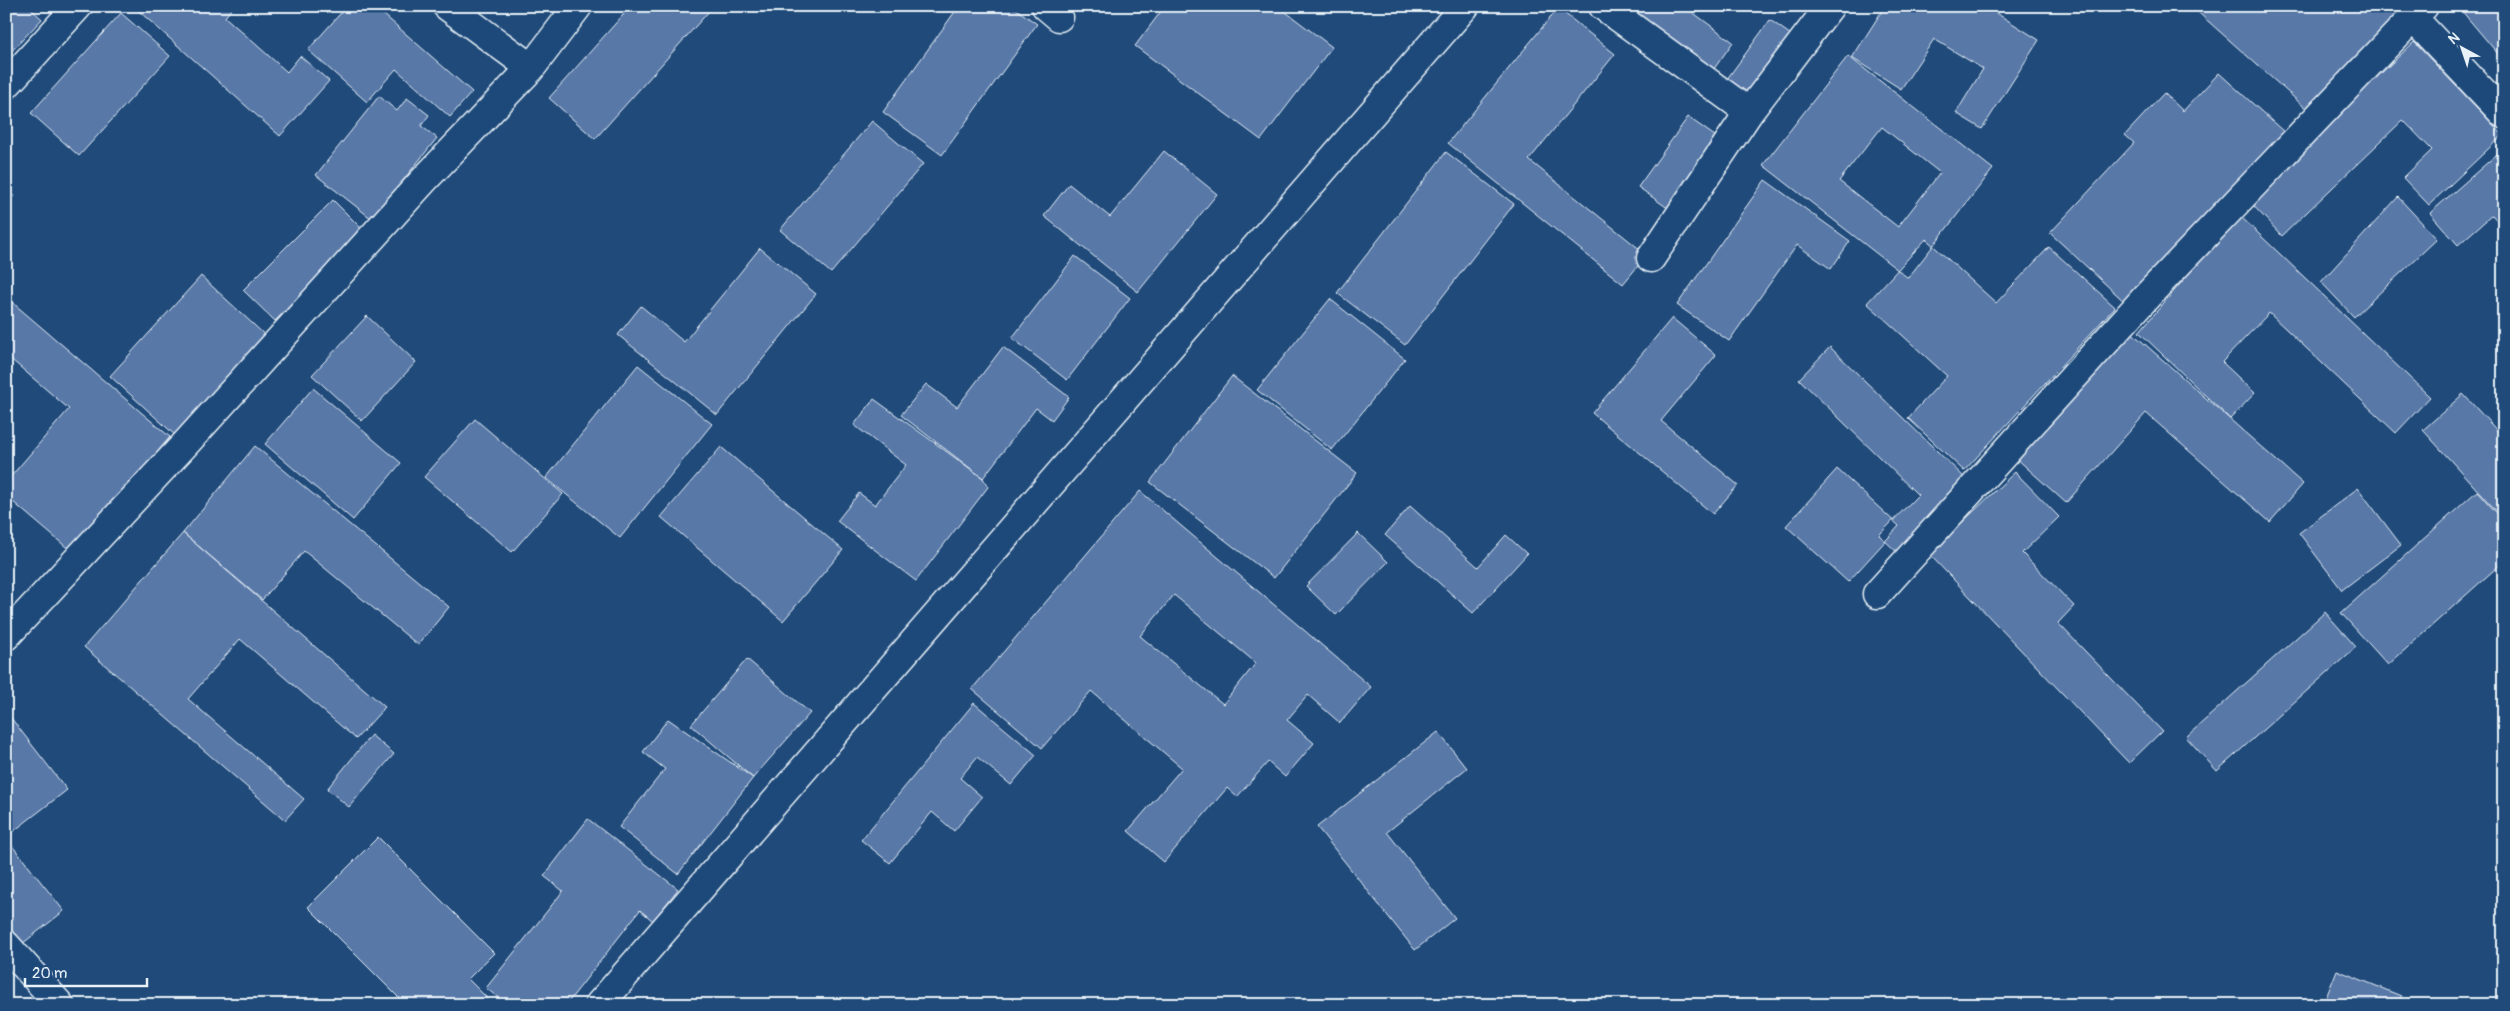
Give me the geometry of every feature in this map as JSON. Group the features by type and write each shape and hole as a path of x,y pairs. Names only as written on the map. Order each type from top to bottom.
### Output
{"street":[{"path":"6,85 78,6"},
{"path":"447,6 532,68"},
{"path":"6,636 187,442 423,181 532,68 578,6"},
{"path":"599,1005 1465,6"},
{"path":"1603,6 1749,112"},
{"path":"1651,258 1749,112 1830,6"},
{"path":"1877,594 2148,295 2418,12 2504,114"},
{"path":"6,945 60,1005"}],"building":[{"path":"6,6 28,6 42,19 6,57"},
{"path":"133,6 234,6 225,17 287,72 300,56 329,81 280,136"},
{"path":"347,6 374,6 472,92 450,117 396,69 367,102 308,50"},
{"path":"631,6 708,6 711,9 595,139 549,98"},
{"path":"959,6 1012,6 1037,24 942,155 883,112"},
{"path":"1165,6 1278,6 1332,47 1261,140 1135,46"},
{"path":"1623,6 1684,6 1733,42 1711,73"},
{"path":"1885,6 1985,6 2039,40 1982,129 1956,113 1983,69 1934,39 1901,89 1852,58"},
{"path":"2191,6 2405,6 2310,112"},
{"path":"2465,6 2504,6 2504,61 2461,10"},
{"path":"1558,8 1615,54 1529,160 1647,255 1623,284 1448,143"},
{"path":"121,13 170,56 79,156 31,113"},
{"path":"1770,20 1794,37 1752,96 1727,79"},
{"path":"2414,42 2503,135 2429,205 2403,178 2432,150 2403,120 2282,236 2248,200"},
{"path":"1848,56 1993,169 1908,278 1763,165","holes":["1882,127 1940,173 1898,227 1839,181"]},
{"path":"2219,73 2285,133 2127,304 2050,233 2134,143 2125,135 2164,93 2183,111"},
{"path":"379,96 397,111 407,98 429,115 421,126 437,138 372,219 316,175"},
{"path":"1688,117 1719,139 1669,209 1638,187"},
{"path":"872,121 923,164 831,273 780,230"},
{"path":"2504,148 2504,228 2492,215 2458,245 2430,213"},
{"path":"1164,151 1217,194 1138,292 1044,216 1069,184 1110,217"},
{"path":"1446,152 1514,204 1405,345 1337,293"},
{"path":"1765,180 1850,241 1831,269 1797,245 1729,341 1677,305"},
{"path":"6,190 14,196 6,205"},
{"path":"2398,197 2437,239 2354,317 2321,282"},
{"path":"333,200 364,231 275,321 243,290"},
{"path":"2239,215 2430,397 2396,433 2269,313 2222,362 2255,393 2230,419 2139,332"},
{"path":"1926,239 1996,303 2049,247 2115,307 1964,471 1908,418 1947,376 1867,303"},
{"path":"760,248 816,294 717,415 618,335 641,306 684,342"},
{"path":"1075,256 1130,298 1067,380 1012,338"},
{"path":"201,276 267,337 176,436 110,376"},
{"path":"6,297 170,437 72,552 6,496 6,482 69,409 6,355"},
{"path":"1330,299 1405,359 1332,450 1257,390"},
{"path":"367,316 416,362 362,421 312,375"},
{"path":"1672,318 1716,355 1661,421 1738,485 1713,514 1592,413"},
{"path":"2129,330 2303,484 2270,522 2146,413 2066,503 2016,458"},
{"path":"1003,347 1069,397 1052,420 1036,408 983,478 901,415 926,384 957,407"},
{"path":"1830,347 1971,484 1901,556 1879,535 1918,495 1799,379"},
{"path":"638,365 712,424 620,538 546,478"},
{"path":"1232,376 1357,473 1274,578 1150,482"},
{"path":"313,388 401,463 353,520 265,444"},
{"path":"2463,394 2504,438 2504,514 2501,516 2423,430"},
{"path":"874,399 983,478 988,487 916,581 837,521 859,493 875,505 906,465 854,425"},
{"path":"475,419 563,494 512,552 424,477"},
{"path":"255,446 449,607 418,645 304,551 262,600 183,533"},
{"path":"721,447 843,550 783,621 661,517"},
{"path":"1837,469 1899,526 1848,582 1786,526"},
{"path":"2015,472 2059,517 2022,553 2074,606 2058,623 2162,731 2129,763 1929,554"},
{"path":"2358,488 2401,545 2342,590 2299,533"},
{"path":"1140,491 1371,687 1340,723 1308,695 1287,720 1314,743 1285,777 1268,762 1237,797 1227,788 1164,862 1128,831 1182,768 1091,691 1042,748 972,689","holes":["1174,595 1256,663 1223,704 1140,636"]},
{"path":"2477,491 2504,521 2504,561 2388,665 2341,613"},
{"path":"1410,506 1478,567 1506,535 1527,554 1473,613 1385,535"},
{"path":"183,533 385,707 356,739 240,639 188,699 304,799 285,820 84,647"},
{"path":"1358,533 1388,562 1336,615 1306,586"},
{"path":"2325,612 2356,647 2217,771 2186,737"},
{"path":"747,659 810,713 753,778 691,725"},
{"path":"974,703 1036,755 1011,785 977,757 960,778 982,797 954,831 932,812 890,863 861,840"},
{"path":"11,718 67,790 6,837 6,722"},
{"path":"668,719 753,778 678,874 619,827 665,769 643,752"},
{"path":"1438,732 1467,768 1387,832 1455,918 1415,950 1317,827"},
{"path":"371,735 394,754 349,807 327,789"},
{"path":"588,819 678,889 653,921 640,910 566,1005 507,1005 486,988 563,891 544,876"},
{"path":"378,837 494,953 468,979 494,1005 406,1005 308,907"},
{"path":"6,838 64,911 22,944 6,924"},
{"path":"2337,970 2401,996 2398,1005 2323,1005"}]}
